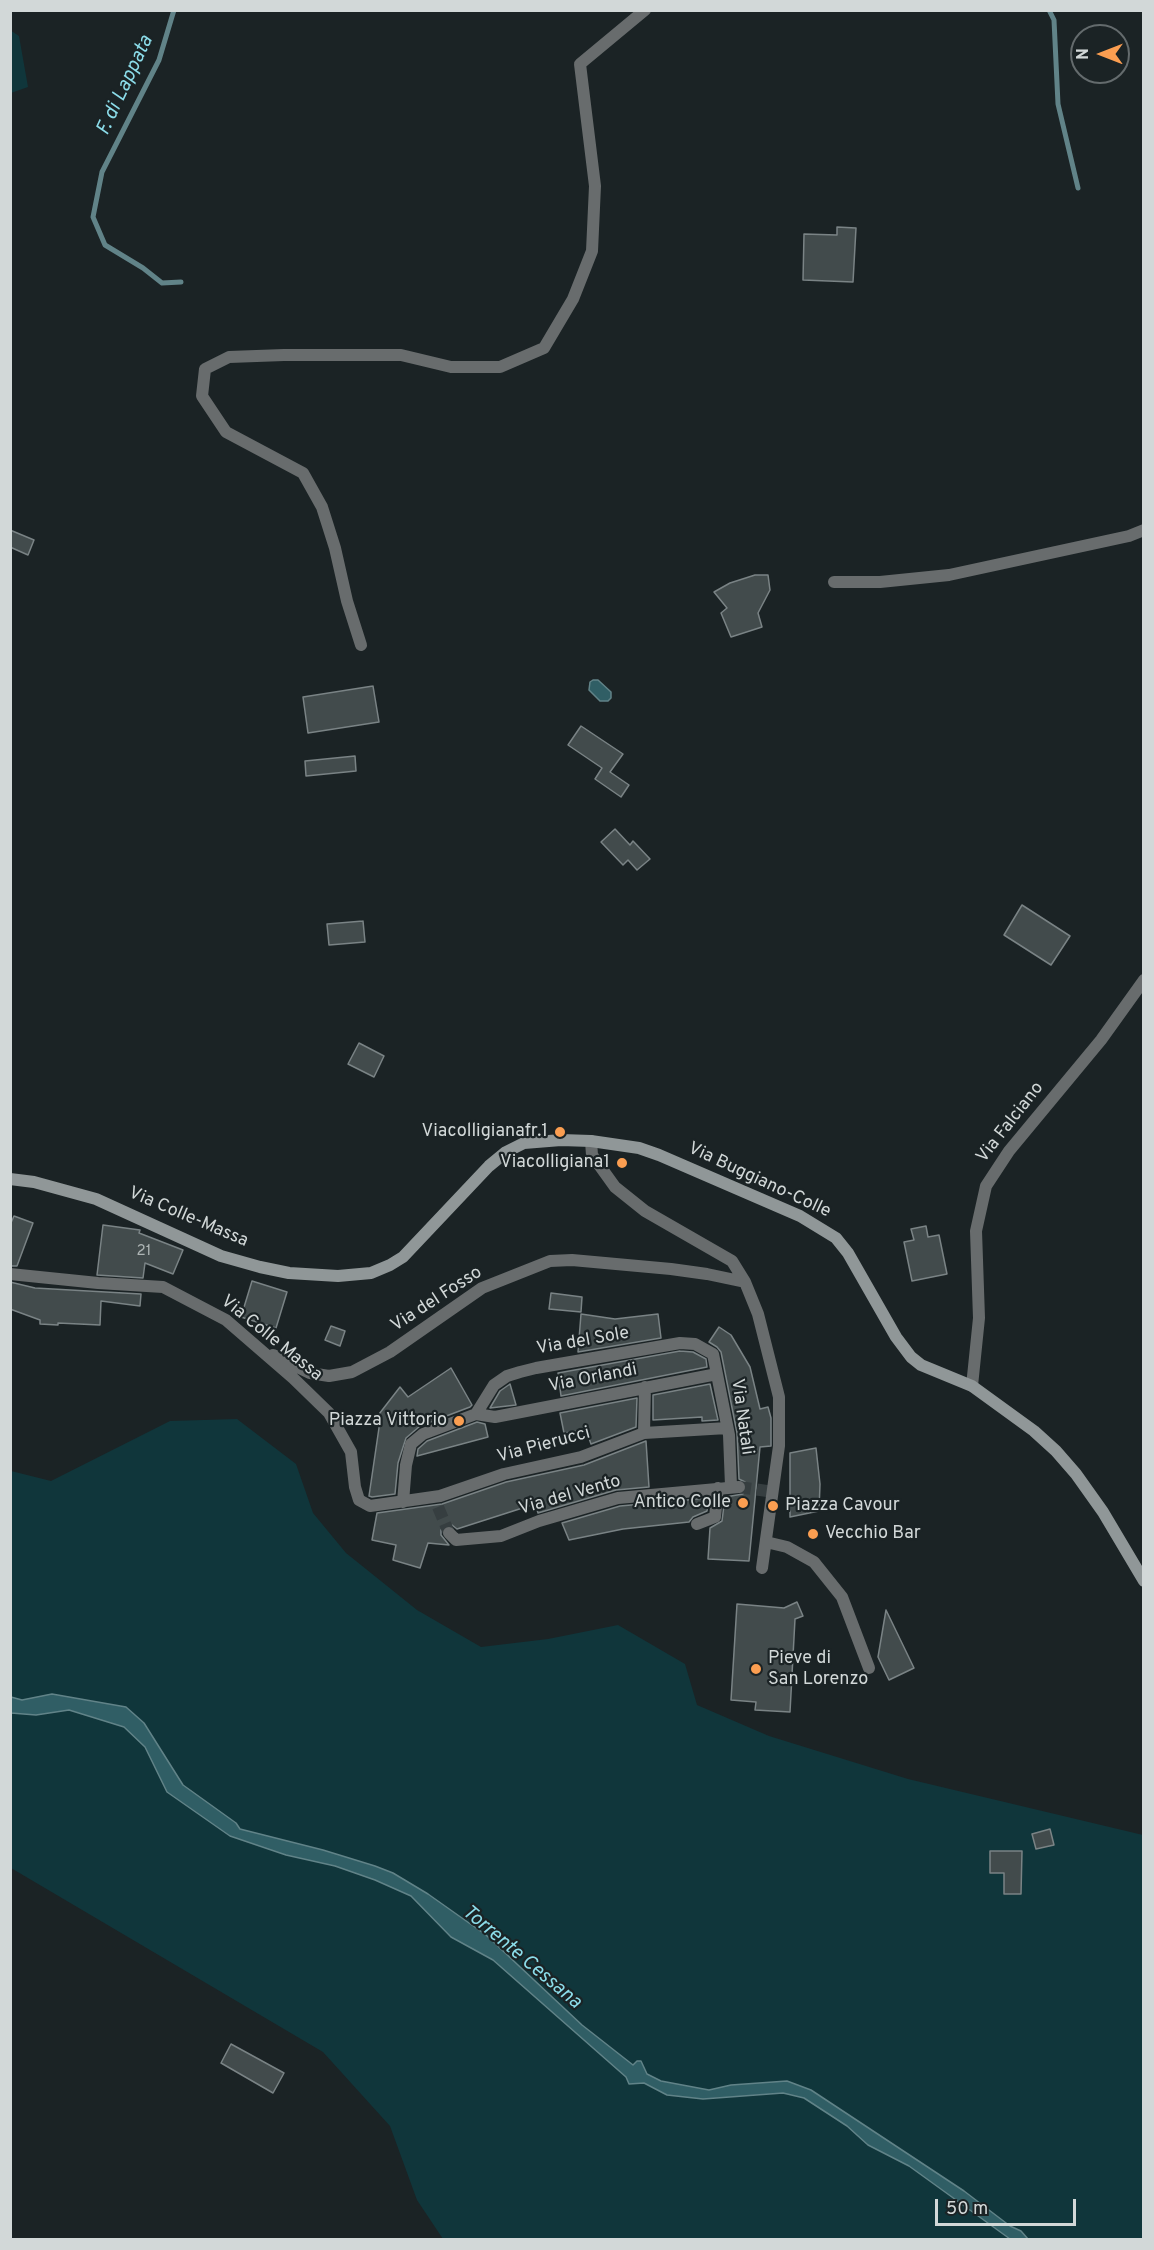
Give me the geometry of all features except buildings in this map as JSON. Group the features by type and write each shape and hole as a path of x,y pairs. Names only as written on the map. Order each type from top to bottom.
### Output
{"street":[{"path":"362,645 347,601 335,548 322,507 303,473 226,432 202,396 205,369 229,357 284,355 401,355 451,367 501,367 544,348 573,299 592,251 595,186 580,64 645,10"},
{"path":"834,582 880,582 949,575 1129,536 1143,530"},
{"name":"Via Falciano","path":"972,1386 979,1318 976,1231 986,1186 1009,1151 1101,1040 1143,980"},
{"name":"Via Colle-Massa","path":"10,1179 34,1182 96,1199 222,1256 260,1267 316,1275 359,1275 390,1266 403,1257 489,1166 506,1152 524,1143 561,1140 591,1141"},
{"path":"591,1141 592,1155 615,1187 645,1211 732,1260 746,1282 758,1314 779,1397 779,1446 762,1568"},
{"name":"Via Buggiano-Colle","path":"591,1141 639,1149 659,1155 815,1224 836,1238 848,1253 896,1337 911,1357 921,1365 972,1386 1034,1431 1056,1451 1076,1474 1103,1512 1143,1581"},
{"name":"Via del Fosso","path":"262,1350 310,1373 329,1376 352,1372 390,1353 482,1288 550,1260 671,1269 746,1282"},
{"name":"Via Colle Massa","path":"10,1274 163,1287 226,1320 316,1398 329,1413 351,1452 355,1487 359,1500 370,1506"},
{"name":"Via del Sole","path":"476,1414 494,1385 507,1376 536,1368 680,1343 695,1344 713,1354"},
{"name":"Via Natali","path":"698,1524 715,1517 729,1487 727,1428 713,1354"},
{"name":"Via Orlandi","path":"476,1414 495,1417 717,1374"},
{"path":"645,1387 645,1433"},
{"path":"403,1502 406,1465 411,1444 423,1434 476,1414"},
{"name":"Via Pierucci","path":"370,1506 403,1502 436,1502 504,1474 581,1457 645,1433 727,1428"},
{"name":"Via del Vento","path":"449,1533 456,1540 501,1536 539,1521 618,1498 729,1487"},
{"path":"766,1542 787,1547 814,1562 821,1570 842,1597 869,1668"}],"shaded area":[{"path":"10,30 19,36 28,87 11,93"},
{"path":"598,680 611,692 611,698 608,701 600,701 589,690 590,682"},
{"path":"237,1419 296,1464 313,1513 346,1553 417,1610 481,1647 548,1639 618,1625 685,1664 697,1705 769,1736 908,1779 1143,1835 1143,2239 443,2239 417,2200 390,2126 323,2052 11,1868 11,1471 51,1481 170,1421"},
{"path":"52,1694 126,1707 144,1723 183,1785 236,1823 240,1829 375,1866 393,1873 428,1894 486,1935 582,2025 633,2065 641,2061 647,2074 661,2081 709,2090 731,2085 787,2081 811,2090 964,2191 1010,2226 1021,2231 1028,2239 1010,2239 909,2166 868,2145 847,2126 804,2098 783,2093 703,2099 667,2095 644,2083 629,2084 626,2077 493,1960 451,1937 411,1896 335,1866 286,1855 230,1836 167,1792 145,1747 124,1727 69,1710 36,1715 11,1713 11,1697 22,1700"}],"waterway":[{"name":"F. di Lappata","path":"174,10 159,60 102,172 93,217 105,245 143,268 162,283 181,282"},
{"path":"1049,10 1054,20 1058,104 1078,188"}],"tunnel":[{"path":"739,1487 774,1492"},
{"path":"438,1507 449,1533"}],"place":[{"name":"Viacolligianafr.1","path":"560,1132"},
{"name":"Viacolligiana1","path":"622,1163"},
{"name":"Piazza Vittorio","path":"459,1421"},
{"name":"Antico Colle","path":"743,1503"},
{"name":"Piazza Cavour","path":"773,1506"},
{"name":"Vecchio Bar","path":"813,1534"},
{"name":"Pieve di San Lorenzo","path":"756,1669"}],"water label":[{"name":"Torrente Cessana","path":"521,1958"}]}
